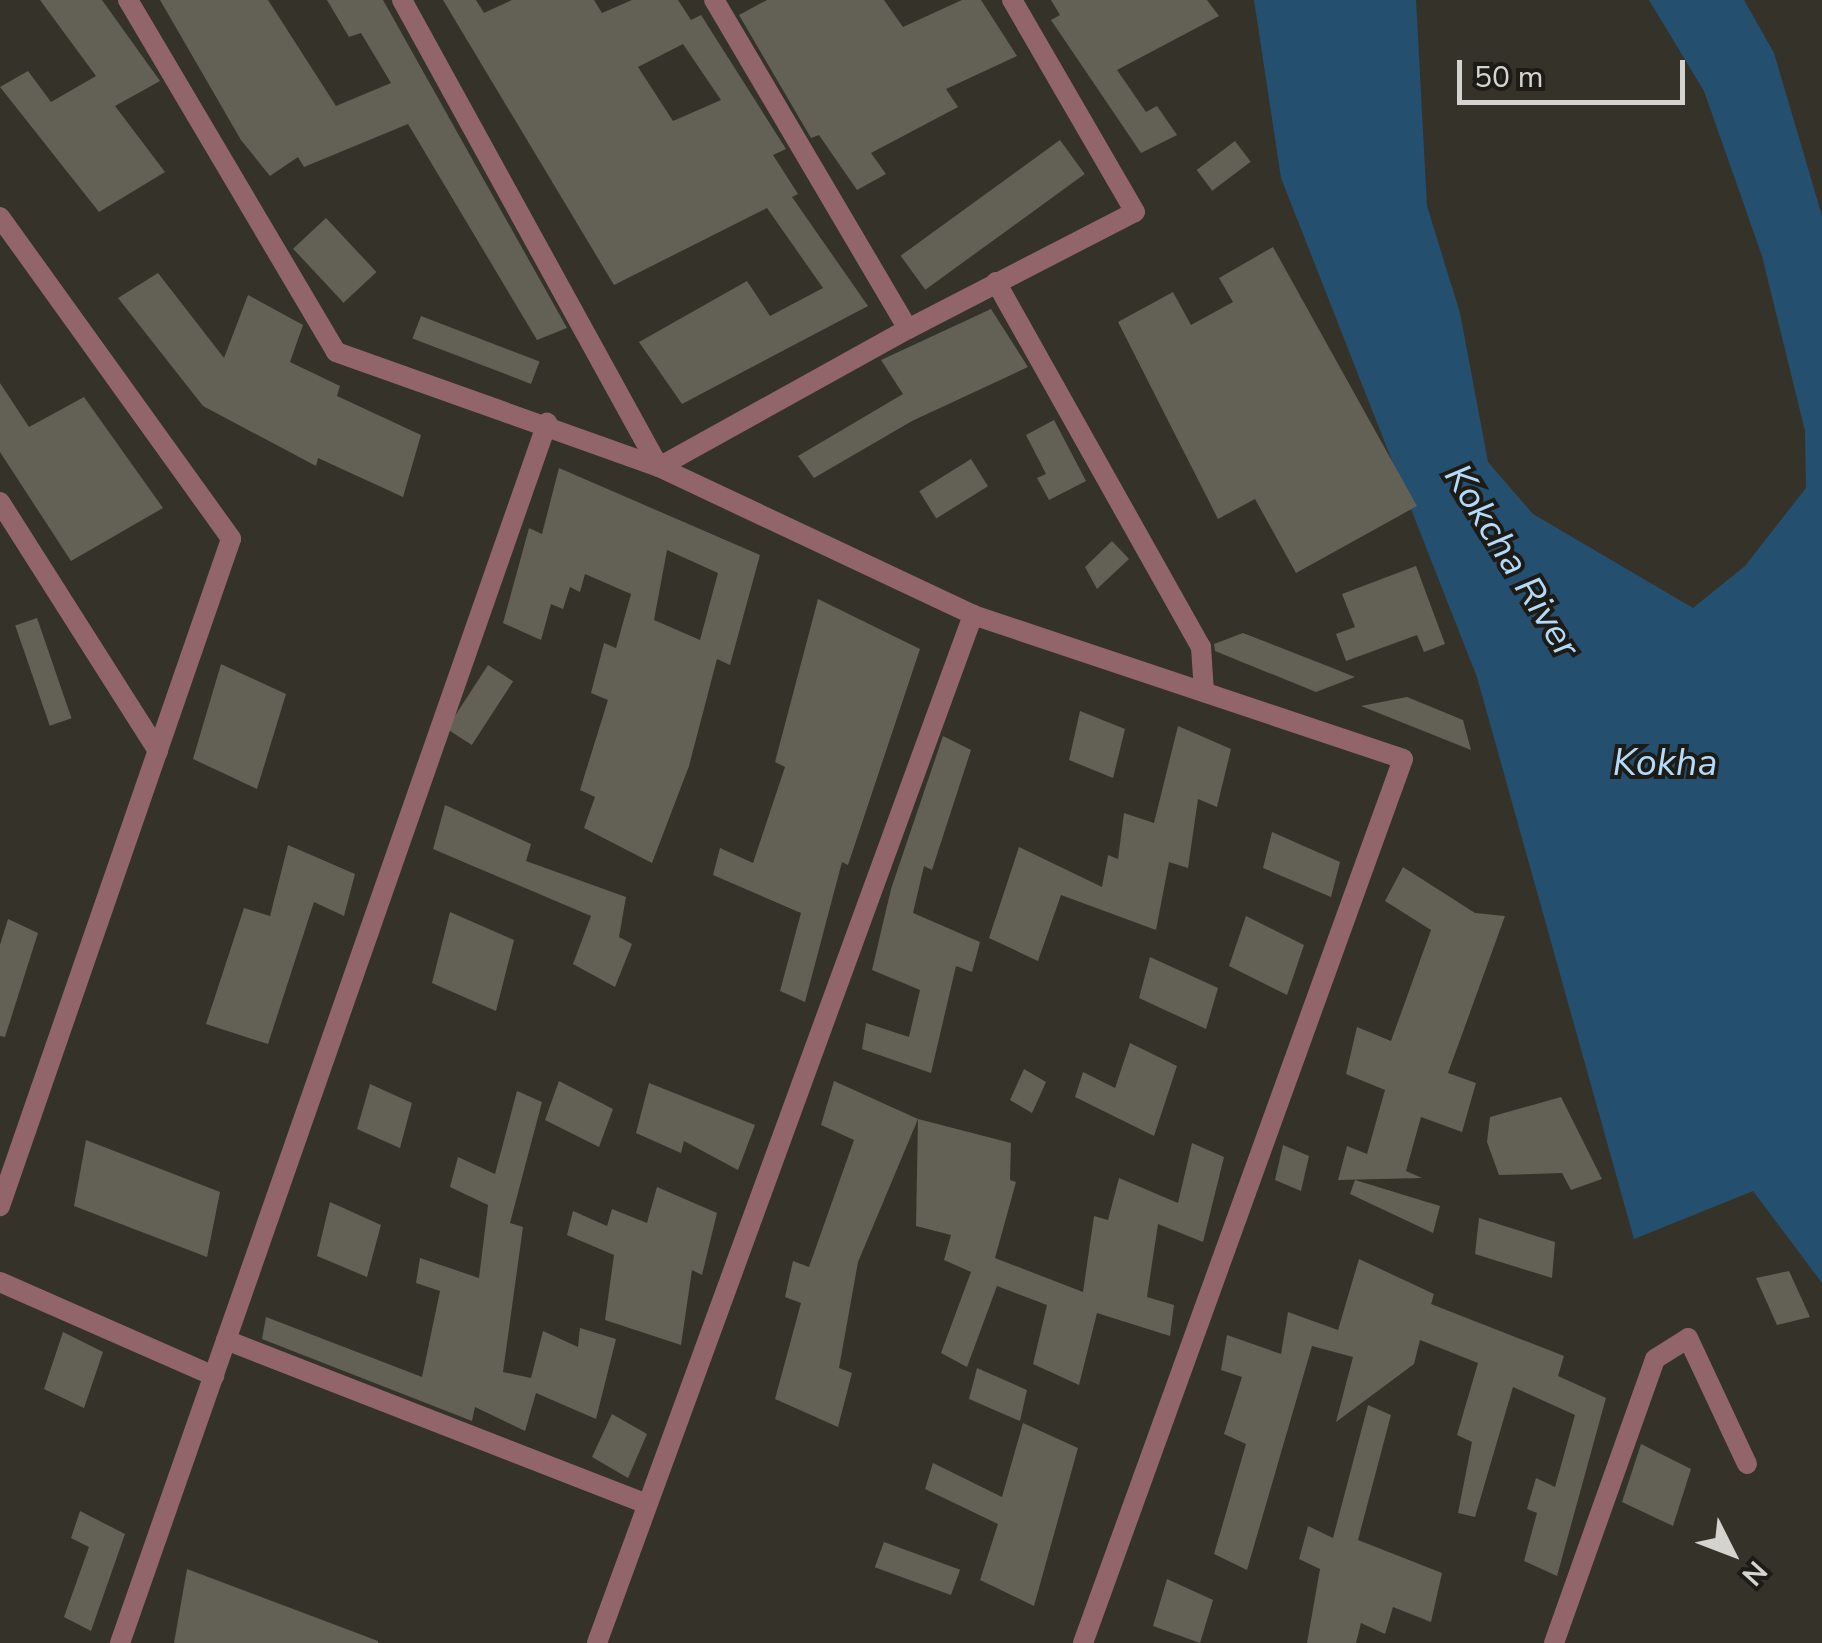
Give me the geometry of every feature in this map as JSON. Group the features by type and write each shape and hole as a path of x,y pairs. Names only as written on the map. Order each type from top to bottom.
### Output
{"street":[{"path":"128,0 336,352 547,423 659,468 973,615 1403,760 1083,1643"},
{"path":"402,0 659,468"},
{"path":"714,0 908,329"},
{"path":"659,468 908,329 1136,212 1012,0"},
{"path":"0,217 232,539 0,1206"},
{"path":"996,282 1201,646 1204,692"},
{"path":"120,1643 547,423"},
{"path":"0,502 158,750"},
{"path":"597,1643 973,615"},
{"path":"0,1282 214,1376"},
{"path":"1554,1643 1655,1358 1688,1338 1747,1464"},
{"path":"226,1340 647,1504"}],"water":[{"name":"Kokha","path":"1254,0 1416,0 1427,206 1460,313 1488,462 1533,514 1693,608 1745,566 1806,488 1805,431 1762,256 1704,91 1649,0 1744,0 1774,53 1822,216 1822,1283 1753,1191 1634,1239 1477,677 1281,178"}],"building":[{"path":"40,0 102,0 160,81 115,106 165,172 99,212 0,87 28,71 51,102 96,76"},
{"path":"160,0 268,0 336,106 391,83 361,33 349,37 327,0 383,0 567,328 537,340 408,124 304,167 298,157 270,176 241,140"},
{"path":"443,0 476,0 484,13 512,0 594,0 602,13 632,0 678,0 691,20 701,15 786,149 773,155 798,194 792,197 868,306 682,404 639,342 747,281 770,316 823,288 767,208 614,285","holes":["683,44 721,100 673,121 638,67"]},
{"path":"767,0 884,0 903,27 962,0 981,0 1017,56 946,89 958,107 871,153 886,174 857,190 819,135 811,138 739,15"},
{"path":"1051,0 1207,0 1219,16 1117,70 1146,112 1157,106 1177,135 1141,153 1051,20 1060,15"},
{"path":"1060,140 1085,174 925,290 901,256"},
{"path":"1235,141 1251,162 1212,191 1197,170"},
{"path":"326,218 376,272 344,303 293,249"},
{"path":"1273,247 1417,506 1296,573 1255,499 1218,519 1118,322 1173,292 1191,325 1233,302 1219,278"},
{"path":"158,273 224,358 248,295 303,325 290,362 340,386 337,396 421,435 403,497 318,458 316,466 203,406 118,298"},
{"path":"991,309 1028,367 912,421 814,478 798,456 903,394 881,360"},
{"path":"421,316 540,362 531,384 412,338"},
{"path":"0,383 29,427 84,397 163,508 71,561 0,452"},
{"path":"1054,420 1086,481 1049,500 1037,478 1046,474 1026,435"},
{"path":"971,459 988,486 936,518 919,491"},
{"path":"559,468 760,555 730,665 717,659 689,766 652,863 584,828 595,797 580,790 608,700 591,693 604,643 616,648 631,594 585,574 580,592 570,587 563,609 551,604 541,640 503,623 529,528 542,534","holes":["667,550 718,573 700,640 654,620"]},
{"path":"1112,541 1129,559 1097,589 1085,567"},
{"path":"1416,566 1445,644 1424,652 1417,635 1346,661 1336,634 1355,627 1342,594"},
{"path":"818,599 920,649 848,865 842,862 805,1002 780,991 801,913 713,875 720,848 753,863 785,767 775,762"},
{"path":"37,618 72,718 50,726 15,625"},
{"path":"1243,633 1355,677 1316,692 1215,651 1214,644"},
{"path":"221,664 286,694 257,789 193,759"},
{"path":"488,665 513,681 472,745 447,729"},
{"path":"1407,697 1463,720 1471,750 1361,706"},
{"path":"1080,711 1125,729 1113,778 1069,760"},
{"path":"1178,726 1231,749 1217,807 1198,799 1188,868 1169,862 1156,930 1061,895 1038,961 989,938 1019,847 1102,887 1108,855 1118,859 1124,813 1154,823"},
{"path":"943,736 971,750 932,870 924,866 913,913 980,942 972,972 956,966 931,1073 862,1049 866,1023 909,1037 920,990 872,970 891,889"},
{"path":"445,805 531,844 526,861 626,897 619,937 632,944 615,987 573,964 591,916 433,849"},
{"path":"1272,832 1340,862 1331,897 1263,868"},
{"path":"288,845 355,874 344,916 314,902 268,1044 206,1024 244,908 270,916"},
{"path":"1403,867 1475,913 1505,916 1448,1073 1476,1083 1462,1132 1421,1117 1406,1171 1422,1178 1338,1180 1347,1146 1367,1154 1385,1090 1346,1074 1357,1027 1391,1041 1431,930 1385,901"},
{"path":"450,912 514,940 496,1011 432,983"},
{"path":"1246,916 1304,945 1287,995 1229,966"},
{"path":"8,919 38,933 5,1037 0,1036 0,945"},
{"path":"1150,957 1218,988 1206,1029 1139,998"},
{"path":"1130,1043 1177,1066 1154,1136 1075,1097 1083,1072 1115,1088"},
{"path":"1024,1069 1046,1082 1032,1113 1010,1100"},
{"path":"559,1081 613,1109 599,1147 545,1120"},
{"path":"834,1081 918,1119 858,1262 839,1368 852,1373 838,1427 775,1399 801,1303 785,1297 793,1261 809,1267 854,1140 821,1125"},
{"path":"649,1083 755,1125 738,1170 684,1141 681,1153 636,1133"},
{"path":"370,1084 412,1103 400,1148 357,1129"},
{"path":"517,1091 542,1102 510,1223 523,1227 503,1372 531,1378 543,1331 578,1347 580,1328 616,1339 596,1419 536,1393 525,1431 475,1407 472,1421 262,1339 266,1317 422,1377 440,1291 416,1283 420,1258 479,1278 488,1205 450,1187 458,1157 495,1174"},
{"path":"1561,1097 1602,1179 1571,1190 1562,1173 1499,1175 1487,1142 1490,1117"},
{"path":"918,1119 1011,1143 1010,1180 1016,1182 995,1258 1083,1292 1094,1216 1108,1220 1119,1178 1178,1203 1192,1143 1224,1157 1203,1242 1158,1224 1147,1297 1174,1305 1170,1336 1097,1313 1079,1385 1033,1364 1047,1305 997,1286 967,1367 941,1353 971,1272 944,1260 951,1235 916,1226"},
{"path":"86,1140 220,1192 207,1257 74,1206"},
{"path":"1283,1145 1309,1156 1301,1191 1275,1180"},
{"path":"1355,1180 1440,1206 1433,1233 1350,1194"},
{"path":"657,1187 717,1213 702,1275 692,1270 681,1345 605,1320 614,1255 567,1235 573,1211 607,1226 612,1209 647,1223"},
{"path":"330,1202 381,1225 367,1277 317,1256"},
{"path":"1479,1218 1555,1242 1552,1278 1475,1254"},
{"path":"1359,1259 1434,1294 1431,1304 1564,1356 1558,1376 1606,1398 1557,1576 1524,1561 1537,1513 1527,1509 1536,1478 1555,1487 1575,1415 1513,1387 1475,1517 1458,1513 1472,1442 1457,1435 1478,1363 1420,1340 1414,1364 1336,1422 1353,1357 1312,1346 1247,1570 1214,1554 1246,1444 1224,1434 1242,1377 1221,1370 1227,1335 1281,1354 1288,1312 1338,1330"},
{"path":"1789,1271 1810,1317 1777,1325 1756,1278"},
{"path":"63,1332 103,1352 84,1408 44,1389"},
{"path":"977,1368 1027,1390 1020,1421 969,1399"},
{"path":"1368,1405 1391,1415 1358,1540 1442,1573 1431,1622 1393,1607 1385,1634 1361,1623 1356,1643 1307,1643 1320,1569 1299,1559 1308,1526 1333,1538"},
{"path":"612,1414 647,1434 628,1478 592,1457"},
{"path":"1023,1423 1078,1448 1034,1606 980,1580 998,1524 925,1489 933,1463 1002,1497"},
{"path":"1641,1444 1691,1469 1673,1526 1622,1502"},
{"path":"80,1511 125,1534 91,1631 64,1617 89,1547 71,1538"},
{"path":"884,1542 960,1570 951,1595 875,1567"},
{"path":"187,1569 378,1641 378,1643 174,1643"},
{"path":"1167,1579 1213,1600 1200,1643 1153,1626"}],"water label":[{"name":"Kokcha River","path":"1512,561"}]}
